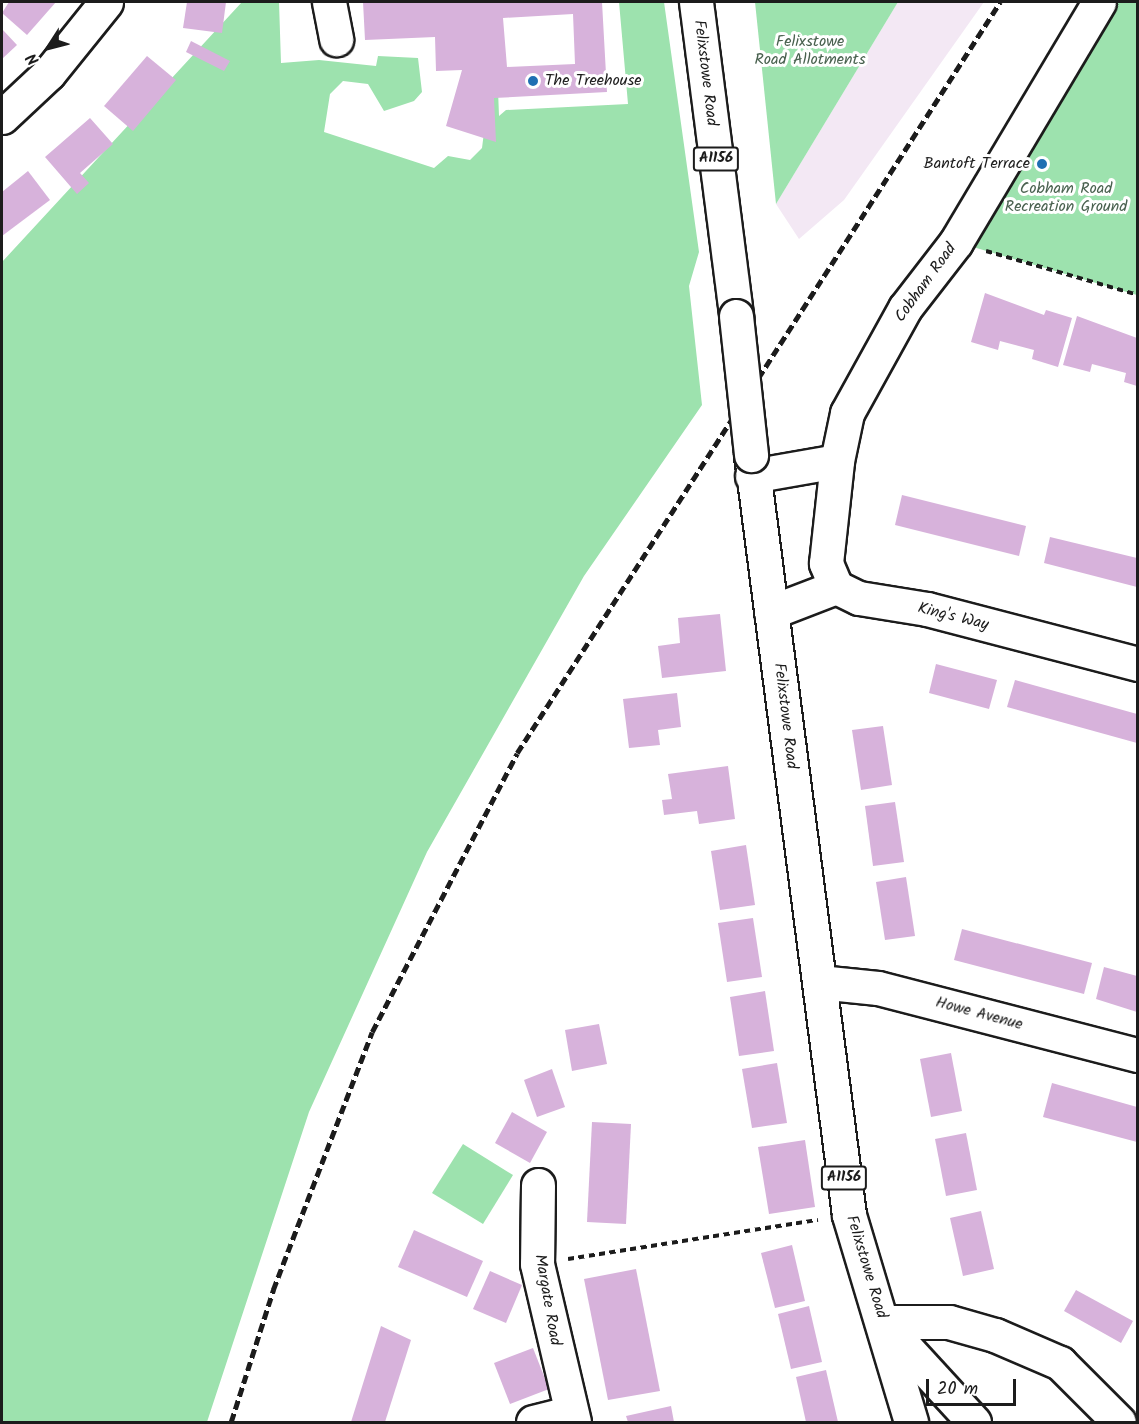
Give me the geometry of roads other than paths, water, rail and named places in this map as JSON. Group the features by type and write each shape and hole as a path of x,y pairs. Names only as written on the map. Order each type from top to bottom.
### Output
{"street":[{"path":"2,117 49,73 106,2"},
{"path":"329,2 336,39"},
{"name":"Felixstowe Road","path":"696,2 736,315 752,466 849,1215 911,1422"},
{"name":"Cobham Road","path":"836,587 826,563 837,461 847,413 905,308 956,242 1099,2"},
{"path":"752,466 837,461"},
{"path":"771,612 836,587"},
{"name":"King's Way","path":"836,587 859,598 927,609 1137,664"},
{"name":"Howe Avenue","path":"819,982 878,988 1137,1055"},
{"name":"Margate Road","path":"533,1422 571,1418 537,1264 538,1185"},
{"path":"882,1322 974,1422"},
{"path":"882,1322 949,1322 995,1335 1059,1364 1119,1422"}],"railway":[{"path":"231,1422 273,1290 372,1032 517,753 1000,2"}],"place":[{"name":"The Treehouse","path":"533,81"},
{"name":"Bantoft Terrace","path":"1042,164"}],"park label":[{"name":"Felixstowe Road Allotments","path":"810,51"},
{"name":"Cobham Road Recreation Ground","path":"1066,198"}]}
